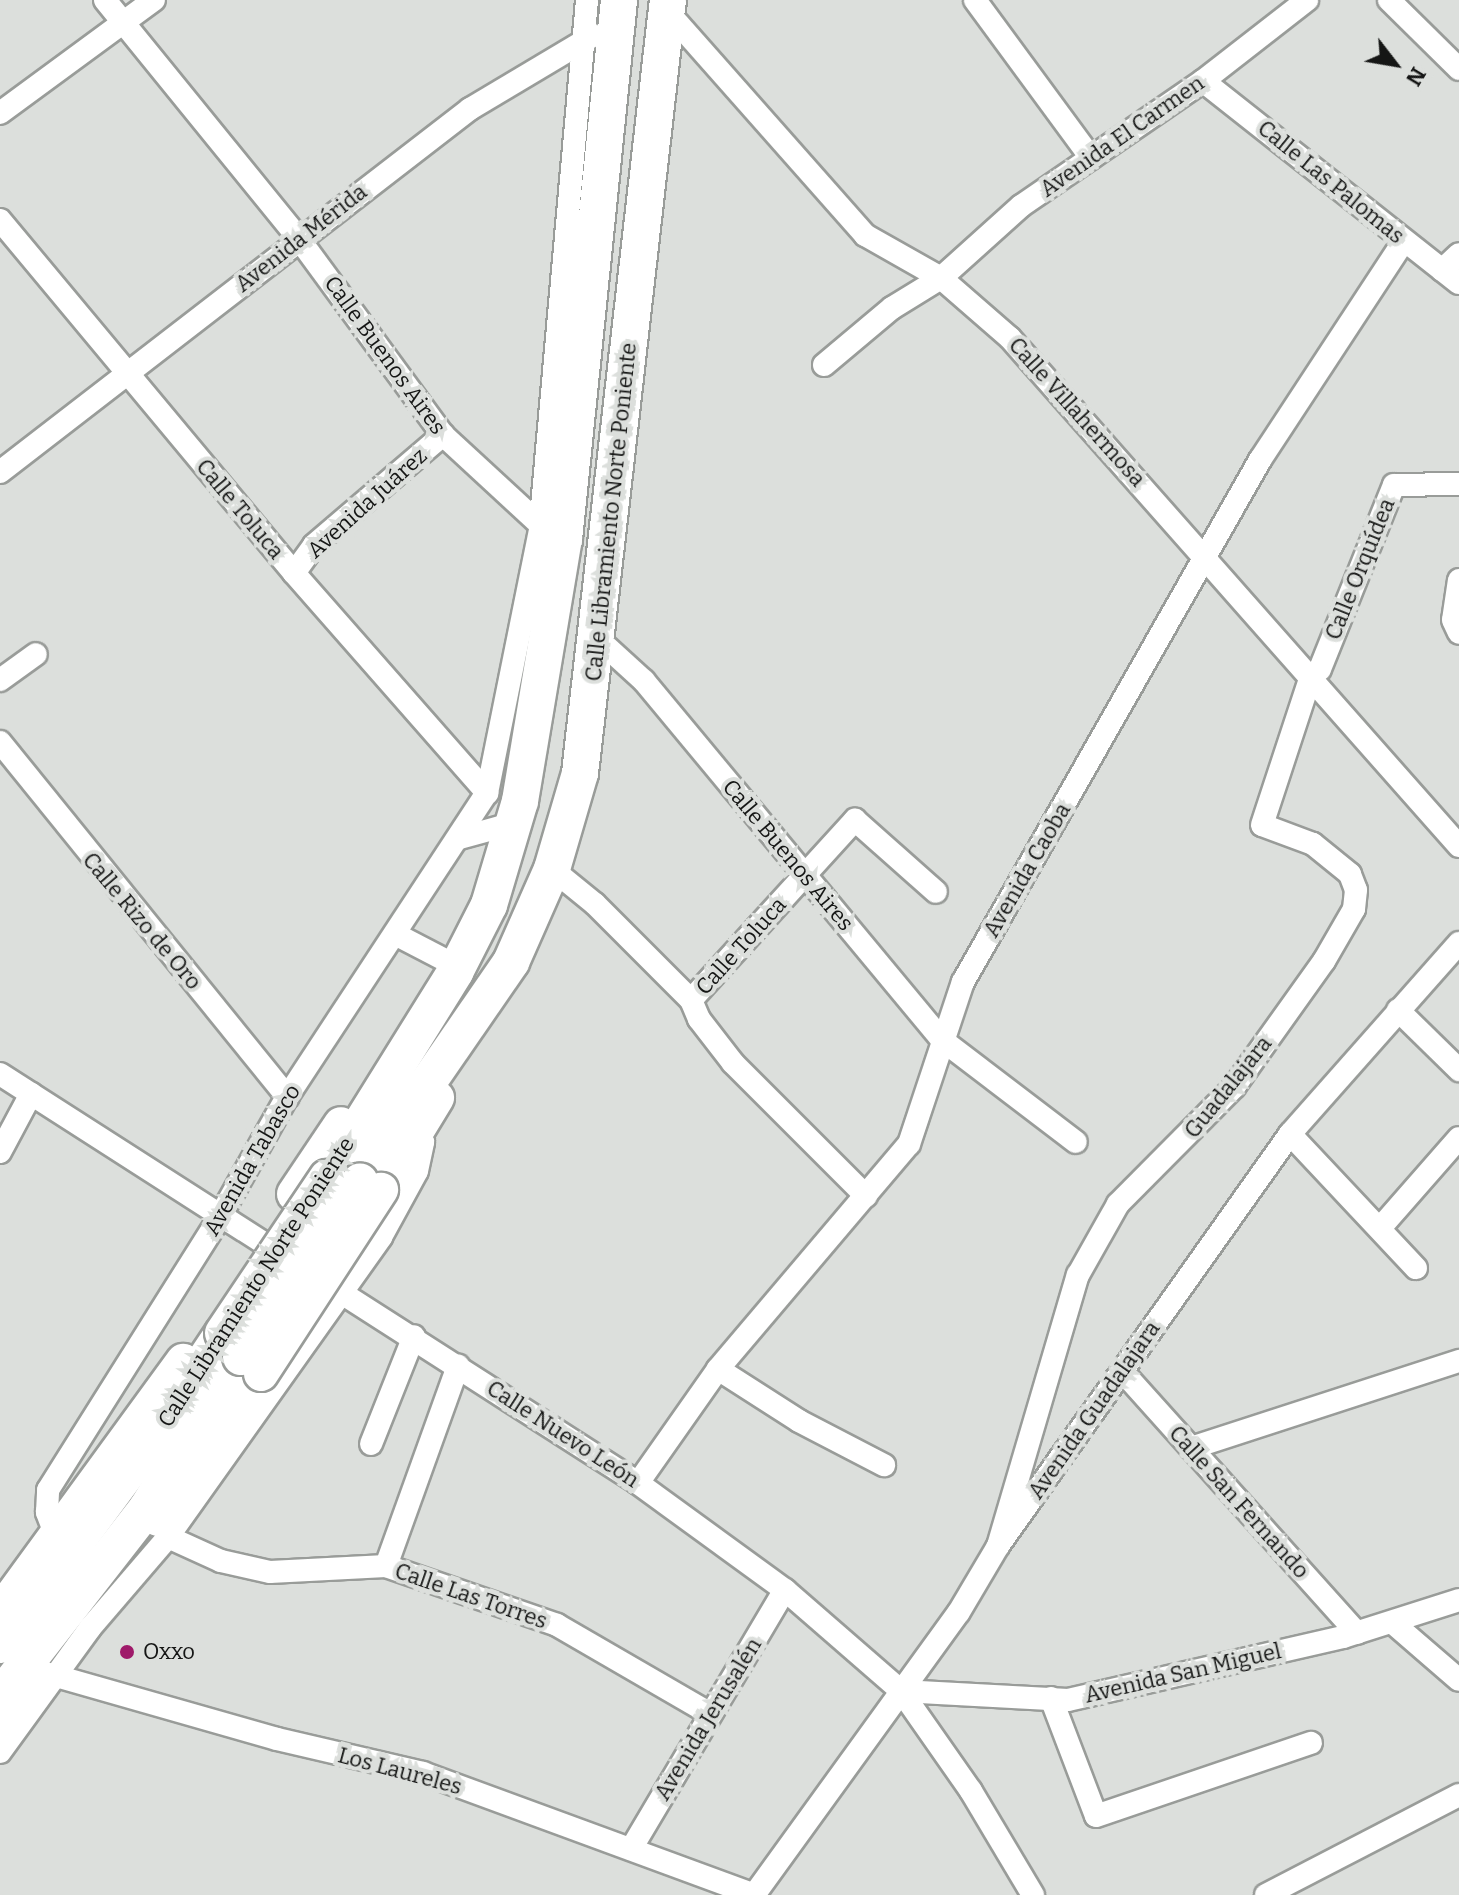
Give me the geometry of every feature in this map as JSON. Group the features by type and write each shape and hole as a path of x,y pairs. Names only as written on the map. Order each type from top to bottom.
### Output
{"highway":[{"name":"Calle Libramiento Norte Poniente","path":"0,1697 147,1508 242,1355 356,1183 484,1004 533,918 552,869 580,773 598,639 667,6"},
{"name":"Calle Libramiento Norte Poniente","path":"356,1183 489,905 514,823 552,534 606,22"},
{"name":"Calle Libramiento Norte Poniente","path":"0,1645 115,1492 242,1355"}],"main road":[{"name":"Calle Libramiento Norte Poniente","path":"0,1612 234,1289 418,1009 445,960 489,905"},
{"name":"Calle Libramiento Norte Poniente","path":"0,1720 46,1673 132,1557 242,1355 356,1183 415,1132 475,1038 484,1004"}],"street":[{"name":"Calle Buenos Aires","path":"105,0 299,239 443,435 552,534"},
{"path":"0,113 121,20 154,0"},
{"path":"587,0 606,22"},
{"path":"975,0 1091,158"},
{"name":"Avenida El Carmen","path":"824,365 892,308 941,278 1021,206 1203,81 1307,0"},
{"path":"1389,0 1459,69"},
{"name":"Calle Villahermosa","path":"667,6 865,235 941,278 1010,338 1316,673 1459,846"},
{"name":"Avenida Mérida","path":"0,472 470,109 606,22"},
{"name":"Calle Las Palomas","path":"1203,81 1450,276"},
{"name":"Calle Toluca","path":"0,220 294,573 487,793"},
{"name":"Avenida Caoba","path":"638,1483 718,1369 909,1144 963,982 1260,460 1404,241"},
{"path":"1450,276 1459,254"},
{"name":"Avenida Juárez","path":"294,573 314,545 443,435"},
{"name":"Calle Orquídea","path":"1316,673 1394,485 1459,484"},
{"name":"Avenida Tabasco","path":"56,1536 47,1512 48,1490 219,1218 287,1097 397,935 487,793 552,534"},
{"path":"1459,580 1453,620 1459,633"},
{"name":"Calle Buenos Aires","path":"598,639 644,681 942,1040 1076,1142"},
{"path":"0,680 36,654"},
{"name":"Guadalajara","path":"998,1546 1078,1275 1111,1215 1234,1087 1324,961 1354,909 1350,874 1313,844 1262,825 1316,673"},
{"name":"Calle Rizo de Oro","path":"0,742 287,1097"},
{"name":"Calle Toluca","path":"691,1000 855,820 936,892"},
{"path":"460,838 514,823"},
{"path":"552,869 595,904 691,1000 699,1019 733,1063 866,1196"},
{"path":"397,935 445,960"},
{"name":"Avenida Guadalajara","path":"754,1895 959,1612 998,1546 1290,1134 1459,943"},
{"path":"1398,1010 1459,1070"},
{"name":"Calle Nuevo León","path":"0,1074 219,1218 343,1291 638,1483 785,1590 901,1691 971,1791 1033,1895"},
{"path":"0,1152 31,1094"},
{"path":"0,1752 46,1673 168,1537 343,1291 417,1171 423,1142 415,1132"},
{"path":"1290,1134 1381,1227 1416,1268"},
{"path":"1381,1227 1459,1138"},
{"path":"371,1444 414,1336"},
{"path":"1191,1448 1459,1361"},
{"path":"386,1566 458,1366"},
{"path":"718,1369 799,1421 884,1465"},
{"name":"Calle San Fernando","path":"1122,1371 1357,1633"},
{"name":"Calle Las Torres","path":"168,1537 221,1561 270,1572 386,1566 557,1625 709,1713"},
{"name":"Avenida Jerusalén","path":"631,1849 709,1713 785,1590"},
{"name":"Avenida San Miguel","path":"901,1691 1068,1700 1357,1633 1459,1600"},
{"path":"1393,1623 1459,1680"},
{"name":"Los Laureles","path":"46,1673 277,1739 423,1773 754,1895"},
{"path":"1051,1698 1096,1816 1311,1743"},
{"path":"1266,1895 1459,1795"}],"place":[{"name":"Oxxo","path":"127,1652"}]}
